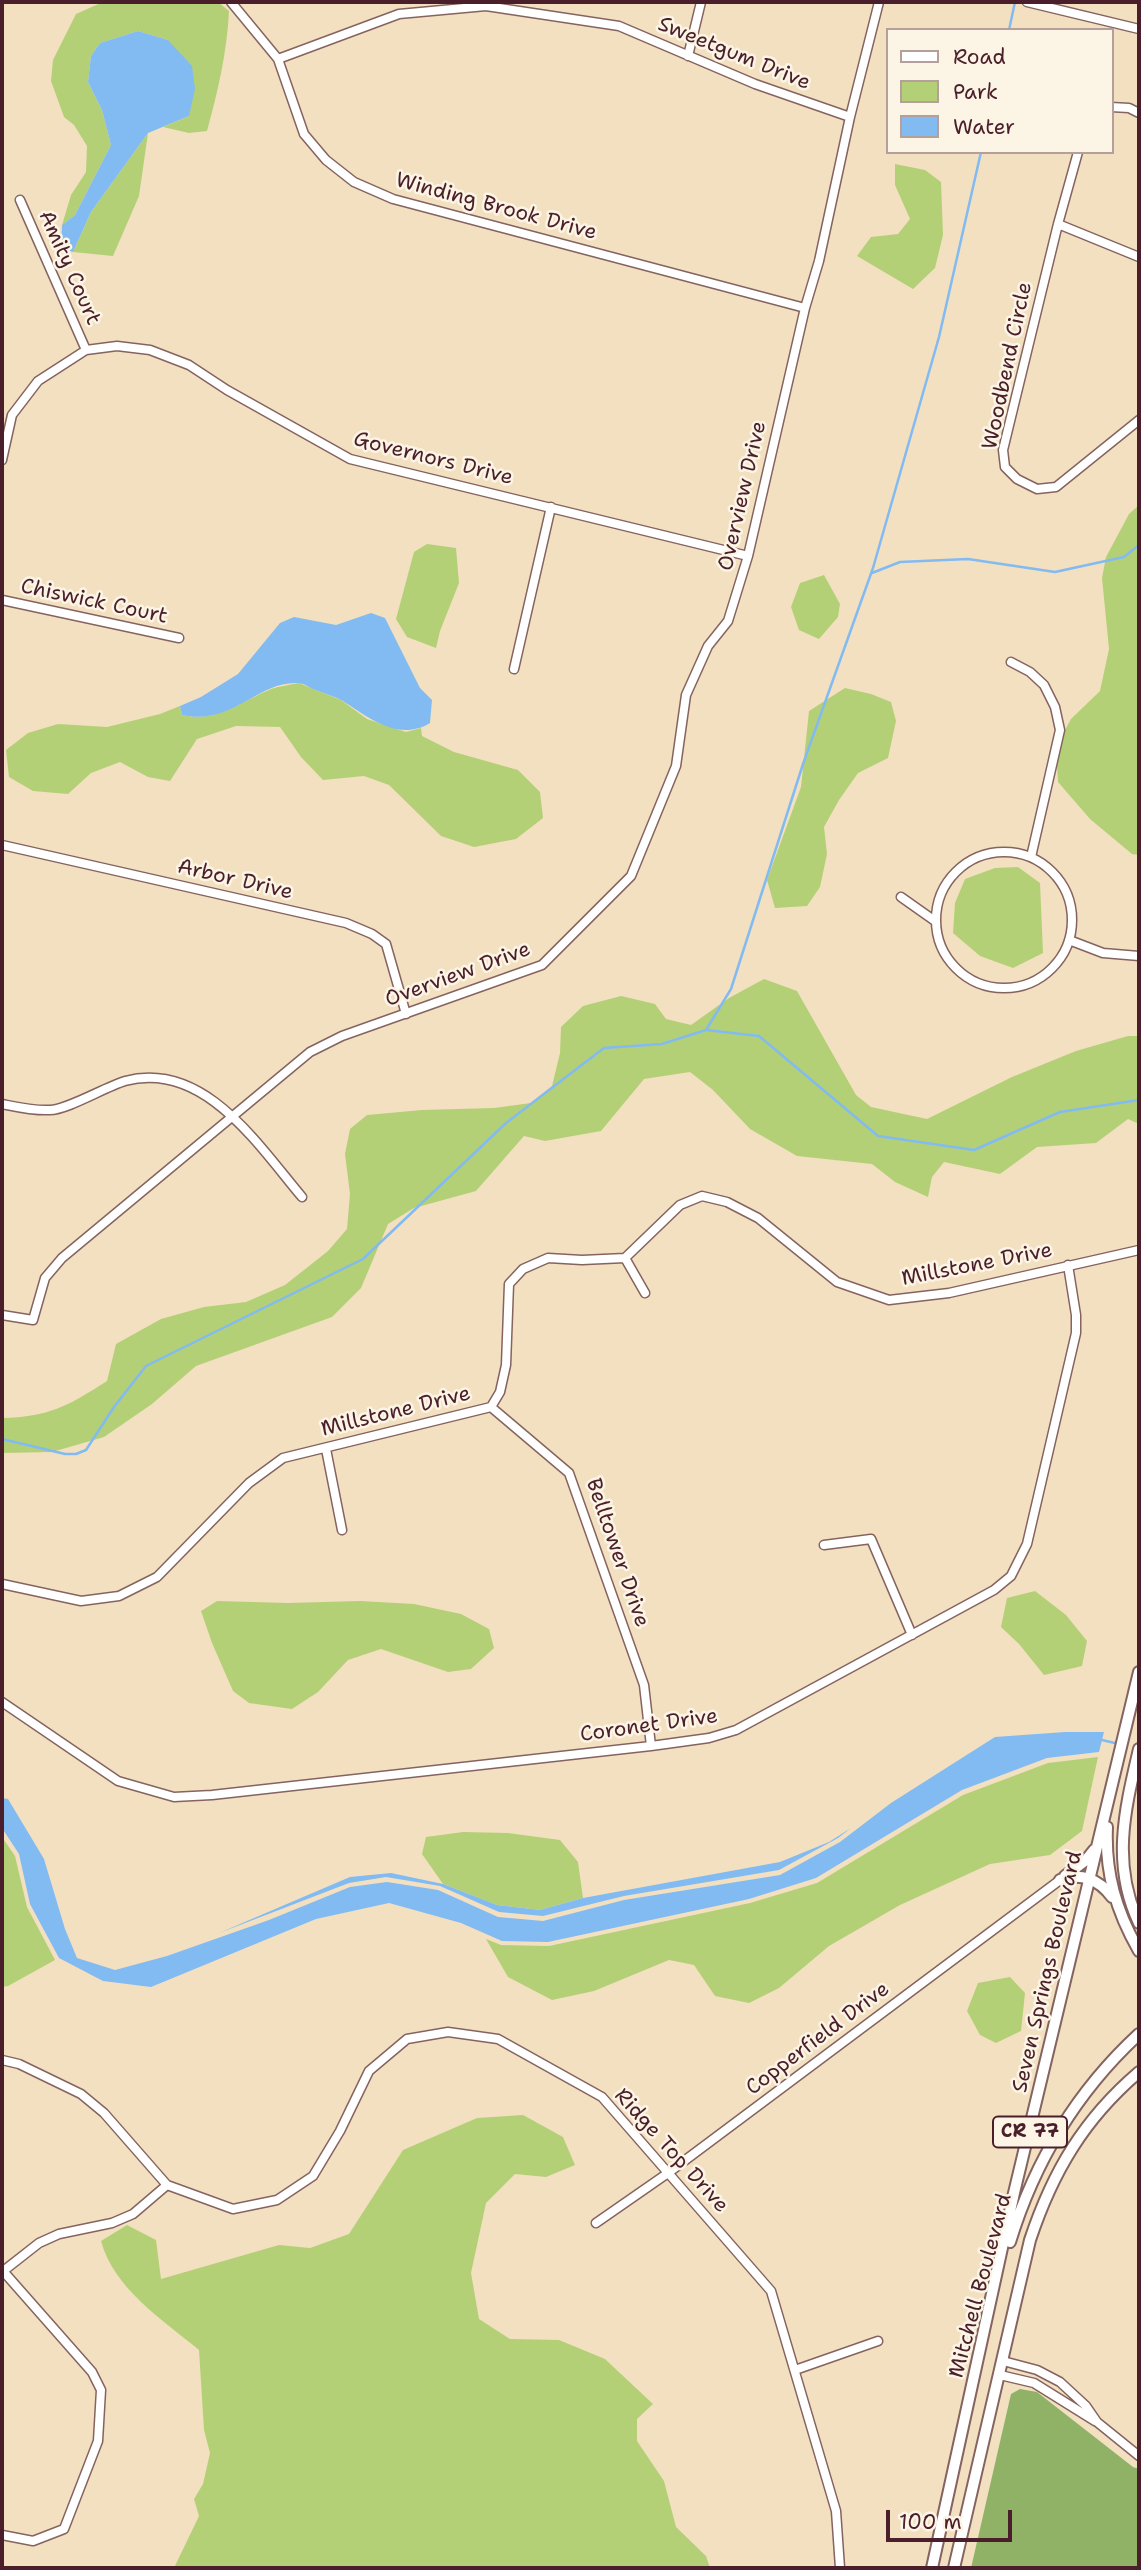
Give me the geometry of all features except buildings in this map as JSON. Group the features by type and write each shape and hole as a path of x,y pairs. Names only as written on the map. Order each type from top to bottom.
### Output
{"main road":[{"name":"Seven Springs Boulevard","path":"932,2568 1007,2224 1139,1672"},
{"path":"1139,1749 1122,1825 1121,1852 1126,1888 1139,1923"},
{"path":"1107,1808 1108,1870 1116,1904"},
{"path":"1059,1880 1086,1860 1096,1847"},
{"path":"1059,1880 1072,1876 1102,1885 1116,1904 1139,1951"},
{"name":"Mitchell Boulevard","path":"966,2417 1009,2246 1027,2192 1048,2148 1074,2106 1104,2068 1139,2034"},
{"name":"CR 77","path":"954,2568 1030,2240 1056,2174 1076,2140 1098,2112 1139,2072"}],"street":[{"name":"Winding Brook Drive","path":"231,2 278,60 304,134 326,160 354,182 393,200 805,308"},
{"path":"688,56 701,2"},
{"name":"Overview Drive","path":"2,1315 33,1320 45,1278 62,1258 310,1052 342,1036 542,965 631,876 676,766 686,695 708,646 728,621 748,555 805,308 820,261 850,117 879,2"},
{"path":"1027,2 1139,29"},
{"name":"Sweetgum Drive","path":"278,60 399,14 487,4 619,26 755,85 850,117"},
{"path":"1113,107 1129,108 1139,113"},
{"name":"Woodbend Circle","path":"1077,154 1003,450 1005,467 1017,479 1037,489 1056,488 1139,420"},
{"name":"Amity Court","path":"20,200 86,350"},
{"path":"1058,224 1139,257"},
{"name":"Governors Drive","path":"86,350 117,346 150,350 189,365 227,390 350,459 748,555"},
{"path":"2,460 12,415 38,380 86,350"},
{"path":"514,669 551,507"},
{"name":"Chiswick Court","path":"2,600 179,638"},
{"path":"1011,662 1030,672 1044,685 1055,707 1060,730 1031,857"},
{"name":"Arbor Drive","path":"2,845 346,923 372,934 386,944 406,1014"},
{"path":"1010,852 1031,857 1050,869 1063,886 1071,906 1072,928 1066,949 1054,967 1036,980 1016,987 994,988 973,981 959,972 948,960 938,939 935,921 938,898 949,878 967,862 987,853 1010,852"},
{"path":"901,897 935,921"},
{"path":"1069,940 1103,953 1139,956"},
{"path":"2,1104 52,1111 125,1081 156,1078 189,1085 234,1117 302,1197"},
{"name":"Millstone Drive","path":"2,1584 81,1601 119,1596 157,1577 249,1483 283,1458 491,1407 500,1392 506,1366 509,1284 523,1269 548,1258 625,1258 680,1205 702,1196 727,1202 758,1218 837,1282 889,1300 949,1293 1139,1250"},
{"path":"625,1258 645,1293"},
{"name":"Coronet Drive","path":"2,1702 117,1781 174,1797 212,1795 651,1745 709,1738 736,1730 994,1590 1010,1576 1027,1544 1076,1333 1076,1315 1068,1265"},
{"name":"Belltower Drive","path":"491,1407 569,1473 644,1685 651,1745"},
{"path":"326,1448 342,1530"},
{"path":"824,1545 871,1539 912,1635"},
{"name":"Copperfield Drive","path":"596,2223 668,2173 1059,1880"},
{"name":"Ridge Top Drive","path":"2,2060 19,2064 81,2094 104,2113 167,2185 233,2209 277,2200 313,2176 340,2131 369,2071 407,2039 448,2032 498,2039 602,2097 771,2291 836,2511 840,2568"},
{"path":"2,2535 33,2541 64,2529 98,2441 101,2390 92,2372 2,2272 39,2243 59,2234 112,2223 133,2214 167,2185"},
{"path":"795,2370 878,2341"},
{"path":"1003,2361 1037,2370 1060,2382 1086,2406 1097,2422"},
{"path":"1000,2375 1034,2383 1097,2422 1139,2456"}],"green space":[{"path":"103,2 218,2 229,11 221,71 207,131 189,133 163,127 189,116 168,40 138,31 100,43 91,56 88,82 102,110 111,145 75,215 62,225 71,195 86,172 87,146 74,125 64,117 51,81 53,60 76,14"},
{"path":"148,133 139,196 113,256 73,252 91,212"},
{"path":"895,164 925,170 941,182 943,235 935,268 913,289 857,256 871,237 898,234 910,219 895,185"},
{"path":"1139,505 1139,855 1132,854 1090,819 1058,782 1056,747 1071,719 1100,691 1109,649 1102,578 1106,557 1129,514"},
{"path":"427,544 456,548 459,583 436,648 407,637 396,619 414,552"},
{"path":"824,575 840,604 838,617 819,639 799,630 791,607 800,583"},
{"path":"299,683 341,700 367,719 406,732 421,728 422,736 454,752 518,770 540,792 543,818 516,839 474,847 441,836 389,785 364,776 323,780 301,757 280,727 236,726 197,739 170,781 148,777 120,762 91,773 68,794 33,791 9,777 6,750 28,733 58,724 107,727 160,714 180,706 182,715 195,717 217,714 271,689"},
{"path":"845,688 891,702 896,721 888,758 858,773 824,827 827,854 820,887 807,906 775,908 767,880 801,787 809,711"},
{"path":"1018,867 1040,883 1043,953 1013,968 980,956 953,933 955,903 965,879 995,868"},
{"path":"764,979 797,991 856,1095 871,1107 927,1119 1012,1077 1076,1051 1128,1036 1139,1036 1139,1124 1128,1119 1096,1143 1037,1147 1000,1174 944,1162 932,1177 928,1197 895,1182 872,1164 797,1156 750,1129 713,1090 690,1072 644,1079 601,1131 545,1141 524,1136 476,1191 414,1208 388,1224 361,1288 332,1317 196,1366 152,1404 104,1437 52,1452 2,1453 2,1418 46,1412 81,1397 107,1381 116,1344 161,1319 204,1307 246,1302 285,1285 328,1251 347,1229 350,1194 345,1154 350,1129 367,1115 494,1108 531,1103 552,1086 560,1053 561,1027 583,1006 621,996 655,1004 666,1019 691,1025 729,998"},
{"path":"1035,1591 1066,1615 1087,1641 1082,1666 1044,1675 1001,1627 1007,1598"},
{"path":"217,1601 360,1601 414,1604 461,1614 489,1629 494,1648 471,1669 448,1672 381,1649 348,1660 318,1692 292,1709 249,1703 233,1691 201,1611"},
{"path":"1098,1757 1082,1831 1050,1855 990,1864 900,1905 829,1946 779,1988 749,2003 715,1996 694,1965 669,1960 594,1991 552,2000 508,1977 486,1939 501,1945 549,1946 750,1903 817,1883 963,1795 1048,1763"},
{"path":"463,1832 508,1833 560,1840 578,1862 583,1898 540,1910 497,1905 443,1884 422,1854 426,1837"},
{"path":"2,1837 15,1856 27,1907 55,1960 2,1987"},
{"path":"1010,1977 1025,1993 1021,2031 996,2043 980,2035 967,2011 978,1983"},
{"path":"523,2115 563,2137 575,2165 546,2177 515,2174 486,2203 471,2273 479,2319 510,2339 559,2340 605,2359 653,2404 637,2419 637,2441 664,2481 676,2527 706,2556 710,2568 174,2568 199,2516 194,2499 203,2484 210,2453 204,2430 199,2350 128,2289 107,2258 101,2241 127,2225 156,2240 161,2279 279,2245 310,2248 349,2234 403,2150 477,2118"},
{"path":"1020,2389 1037,2392 1139,2469 1139,2568 971,2568 1011,2394"}],"water":[{"path":"138,31 168,40 192,66 195,89 189,116 148,133 91,212 73,252 61,248 62,225 75,215 111,145 102,110 88,82 91,56 100,43"},
{"path":"371,613 385,618 420,688 432,700 430,723 407,730 385,726 340,699 298,683 283,684 216,714 200,717 182,715 180,706 201,697 238,674 280,623 294,617 336,625"},
{"path":"1104,1732 1099,1752 1047,1758 962,1790 816,1878 749,1899 548,1942 502,1941 461,1923 389,1903 316,1919 151,1987 103,1981 59,1958 30,1904 19,1854 2,1828 2,1798 8,1799 44,1859 65,1929 77,1958 115,1970 167,1956 269,1920 350,1887 387,1882 438,1890 498,1917 543,1921 624,1900 780,1875 840,1842 891,1803 995,1737"},
{"path":"851,1828 838,1838 779,1870 624,1896 543,1916 499,1912 440,1886 386,1877 349,1883 219,1933 350,1877 391,1873 443,1884 497,1905 540,1910 583,1898 780,1862 829,1842"}],"waterway":[{"path":"1009,28 1015,2"},
{"path":"2,1439 65,1454 86,1450 114,1407 146,1366 363,1259 506,1123 604,1048 662,1044 706,1030 731,989 803,764 873,568 939,337 981,154"},
{"path":"872,573 900,562 968,559 1055,572 1124,557 1139,545"},
{"path":"706,1030 759,1036 878,1136 974,1150 1060,1112 1139,1100"},
{"path":"1102,1740 1119,1744"}]}
